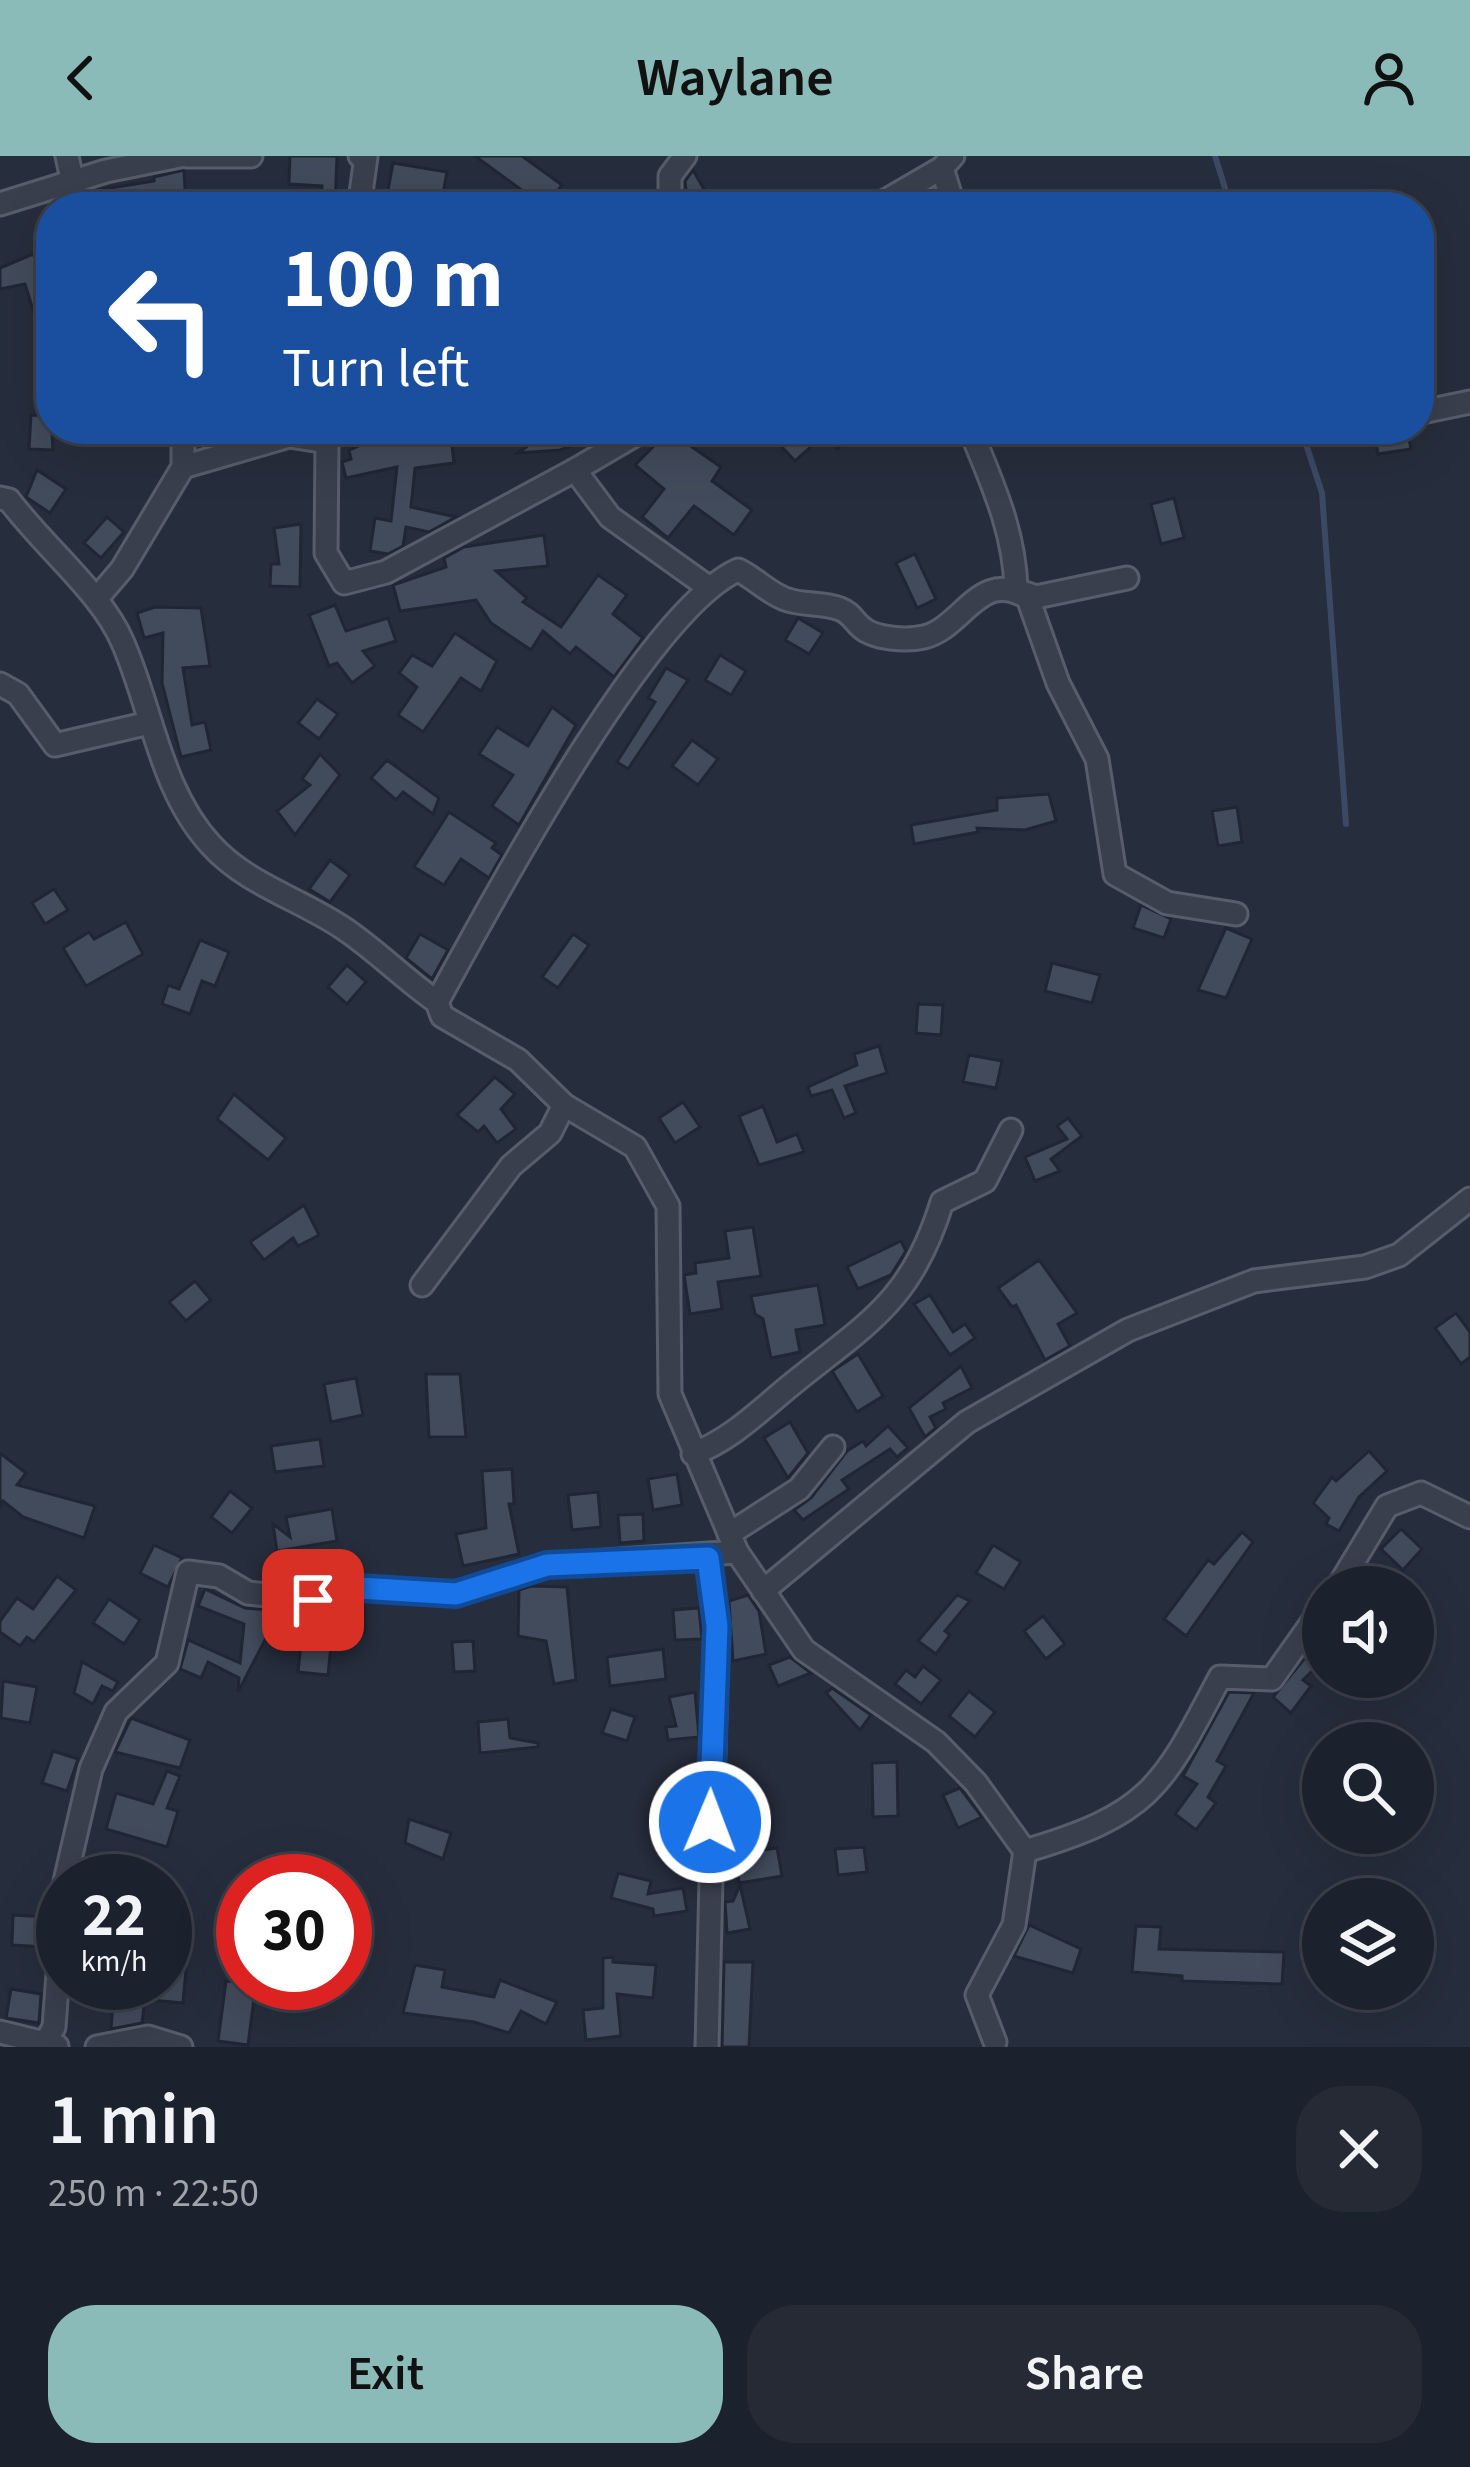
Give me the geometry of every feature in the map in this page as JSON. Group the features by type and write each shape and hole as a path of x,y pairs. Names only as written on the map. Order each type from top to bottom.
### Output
{"street":[{"path":"67,156 74,192"},
{"path":"39,192 183,156 251,156"},
{"path":"360,156 366,157 361,192"},
{"path":"670,192 670,176 685,156"},
{"path":"899,192 947,162 952,192"},
{"path":"0,204 36,193"},
{"path":"1434,410 1470,402"},
{"path":"98,597 122,568 183,467 183,444"},
{"path":"183,467 262,444"},
{"path":"329,444 326,553 344,583 386,572 620,444"},
{"path":"976,444 1001,503 1002,523 1015,543 1016,590 1035,612 1058,683 1097,759 1115,874 1167,903 1236,914"},
{"path":"574,470 610,517 708,587"},
{"path":"0,498 9,500 70,576 98,597 123,643 168,773 208,842 239,871 346,929 437,1002 442,1016 518,1060 564,1106 635,1147 668,1206 670,1394 733,1543 804,1650 936,1742 976,1783 1024,1851 1014,1924 977,1995 995,2042"},
{"path":"437,1002 509,870 590,742 686,609 708,587 738,570 786,599 835,606 852,615 862,630 890,638 931,634 978,596 1016,590 1036,597 1127,578"},
{"path":"0,684 18,694 55,745 149,723"},
{"path":"422,1285 511,1166 550,1133 564,1106"},
{"path":"693,1454 725,1441 884,1310 909,1282 942,1202 985,1181 1011,1130"},
{"path":"763,1591 967,1422 1128,1330 1254,1281 1366,1267 1399,1256 1470,1199"},
{"path":"71,1854 91,1769 116,1712 167,1663 188,1572 219,1576 248,1593 313,1600 359,1588 456,1594 547,1565 708,1558 799,1489 833,1447"},
{"path":"1351,1566 1387,1506 1420,1492 1470,1517"},
{"path":"707,2047 717,1626 708,1558"},
{"path":"1024,1851 1090,1832 1157,1789 1220,1677 1272,1679 1302,1637"},
{"path":"0,2032 52,2043 55,2010"},
{"path":"98,2047 148,2037 182,2047"}],"building":[{"path":"290,156 337,156 336,192 322,192 322,186 289,184"},
{"path":"475,156 522,156 562,185 557,192 524,192"},
{"path":"393,163 447,172 443,192 388,190"},
{"path":"184,170 185,192 92,192 154,181 154,177"},
{"path":"693,170 705,192 686,192 685,181"},
{"path":"33,254 36,320 25,284 0,289 0,268"},
{"path":"31,415 36,415 36,444 53,444 53,450 29,449"},
{"path":"363,444 452,444 454,463 415,468 411,507 456,517 429,532 406,527 403,546 388,554 370,551 375,518 391,521 397,467 346,478 342,462 351,459 349,450"},
{"path":"530,444 576,444 560,450 518,453"},
{"path":"656,444 690,444 721,467 712,481 752,510 734,535 694,506 668,538 642,517 664,489 635,465"},
{"path":"783,444 814,444 795,461"},
{"path":"1376,444 1410,444 1411,449 1378,454"},
{"path":"37,470 66,489 50,513 26,497"},
{"path":"1174,498 1184,538 1161,544 1151,504"},
{"path":"107,517 124,532 101,558 84,543"},
{"path":"301,524 300,587 270,586 271,564 279,564 274,528"},
{"path":"544,535 548,566 496,571 527,598 523,602 561,627 598,575 627,595 613,614 643,638 614,677 576,647 570,654 543,631 531,650 491,623 476,600 400,611 393,585 446,567 444,558 464,547"},
{"path":"915,554 936,599 917,608 896,563"},
{"path":"335,605 346,631 388,618 396,641 363,651 375,666 352,683 337,663 329,666 309,615"},
{"path":"155,607 201,608 210,666 183,668 192,725 205,722 211,750 181,757 162,683 163,633 144,638 137,613"},
{"path":"798,618 823,633 809,654 785,640"},
{"path":"455,633 497,661 481,691 461,678 423,732 398,715 417,687 399,673 412,655 432,666"},
{"path":"720,655 746,671 731,695 705,680"},
{"path":"666,668 688,680 628,769 617,762 655,702 648,698"},
{"path":"317,699 338,714 319,739 298,723"},
{"path":"552,707 576,725 519,825 492,806 513,775 479,754 497,727 528,746"},
{"path":"692,740 718,759 698,785 672,766"},
{"path":"320,754 340,775 295,835 277,811 310,785 302,779"},
{"path":"387,760 439,798 433,814 403,792 396,800 371,778"},
{"path":"1049,794 1056,821 1025,830 977,828 978,832 914,844 911,825 997,810 997,798"},
{"path":"1237,807 1242,842 1218,846 1212,811"},
{"path":"449,812 496,843 492,848 502,855 489,878 461,859 444,885 414,867"},
{"path":"330,860 350,875 330,902 309,889"},
{"path":"54,889 68,910 45,924 32,903"},
{"path":"1141,905 1171,919 1164,938 1133,928"},
{"path":"126,922 143,954 86,986 63,948 89,932 94,939"},
{"path":"1226,928 1252,939 1226,998 1198,990"},
{"path":"420,934 448,950 432,979 406,958"},
{"path":"573,934 589,945 558,988 542,977"},
{"path":"200,940 229,952 215,986 202,981 190,1014 162,1004 168,985 179,989"},
{"path":"1052,963 1100,975 1092,1003 1045,991"},
{"path":"347,965 366,982 347,1004 328,987"},
{"path":"918,1004 943,1005 941,1035 916,1033"},
{"path":"879,1046 887,1073 845,1086 856,1113 844,1118 832,1090 811,1096 808,1087 857,1065 854,1054"},
{"path":"969,1055 1002,1061 996,1088 963,1082"},
{"path":"495,1077 515,1094 501,1109 516,1129 497,1143 484,1126 478,1132 457,1115"},
{"path":"234,1094 286,1138 268,1160 217,1119"},
{"path":"683,1102 700,1127 675,1143 659,1118"},
{"path":"763,1106 777,1142 797,1134 804,1152 759,1165 739,1116"},
{"path":"1068,1118 1082,1136 1051,1159 1060,1171 1035,1181 1025,1157 1067,1139 1057,1126"},
{"path":"304,1205 319,1235 298,1246 293,1238 264,1260 250,1242"},
{"path":"753,1227 761,1276 718,1282 722,1309 690,1314 684,1275 696,1273 695,1263 729,1258 725,1231"},
{"path":"901,1241 906,1251 891,1275 858,1289 847,1267"},
{"path":"1039,1260 1077,1313 1058,1324 1070,1346 1045,1360 1016,1305 1012,1307 998,1288"},
{"path":"195,1281 211,1300 186,1321 169,1302"},
{"path":"818,1285 825,1325 796,1330 800,1352 771,1358 763,1319 755,1314 751,1296"},
{"path":"930,1295 953,1332 965,1324 975,1338 950,1355 914,1304"},
{"path":"1456,1313 1470,1332 1470,1357 1461,1364 1435,1328"},
{"path":"858,1354 883,1396 857,1412 832,1371"},
{"path":"961,1366 972,1388 943,1403 946,1409 930,1417 936,1428 925,1437 909,1408"},
{"path":"426,1374 460,1374 466,1437 429,1437"},
{"path":"356,1378 363,1415 331,1422 324,1384"},
{"path":"790,1422 808,1453 788,1478 764,1438"},
{"path":"888,1426 908,1448 897,1457 890,1449 842,1480 849,1489 803,1520 794,1510 811,1498 847,1451 863,1441 866,1446"},
{"path":"320,1439 324,1466 275,1472 271,1446"},
{"path":"1369,1451 1387,1471 1359,1497 1339,1531 1326,1524 1329,1518 1313,1503 1332,1477 1336,1481"},
{"path":"0,1453 26,1473 17,1485 95,1506 84,1538 23,1517 3,1501 0,1506"},
{"path":"512,1469 514,1504 509,1504 519,1554 463,1566 456,1534 486,1528 482,1471"},
{"path":"677,1474 682,1505 653,1510 648,1479"},
{"path":"230,1491 252,1508 232,1533 211,1517"},
{"path":"598,1492 601,1527 572,1530 568,1495"},
{"path":"332,1509 337,1541 277,1551 273,1524 290,1537 286,1517"},
{"path":"643,1514 644,1541 620,1543 618,1515"},
{"path":"1401,1529 1422,1549 1407,1566 1399,1566 1381,1549"},
{"path":"1242,1532 1253,1542 1186,1636 1164,1619 1208,1560 1214,1564"},
{"path":"154,1545 182,1558 168,1587 140,1573"},
{"path":"993,1545 1021,1562 1004,1589 976,1573"},
{"path":"57,1576 76,1590 34,1642 27,1637 20,1646 0,1632 0,1621 17,1598 33,1609"},
{"path":"567,1587 576,1680 554,1684 546,1641 518,1636 519,1590"},
{"path":"205,1589 245,1608 280,1611 238,1692 239,1678 208,1662 201,1678 180,1669 188,1640 240,1663 244,1624 198,1606"},
{"path":"748,1595 759,1611 766,1654 733,1661 729,1601"},
{"path":"957,1595 970,1601 945,1631 950,1635 936,1654 918,1641"},
{"path":"109,1599 140,1620 124,1644 93,1623"},
{"path":"364,1604 365,1633 332,1636 328,1675 298,1672 302,1634 282,1633 286,1612 316,1615"},
{"path":"699,1608 702,1639 675,1640 673,1610"},
{"path":"1043,1616 1065,1644 1046,1659 1024,1631"},
{"path":"473,1641 475,1671 454,1672 452,1642"},
{"path":"663,1649 666,1679 610,1686 607,1657"},
{"path":"790,1657 811,1673 778,1686 769,1665"},
{"path":"82,1662 118,1682 113,1691 102,1686 93,1704 74,1693"},
{"path":"1302,1662 1302,1698 1291,1713 1273,1697"},
{"path":"923,1666 941,1680 921,1704 895,1684 906,1670 915,1677"},
{"path":"3,1681 37,1687 30,1723 1,1718"},
{"path":"832,1688 871,1715 860,1730 826,1693"},
{"path":"969,1691 995,1712 975,1737 949,1716"},
{"path":"695,1692 699,1737 668,1740 666,1727 676,1726 669,1697"},
{"path":"1229,1692 1254,1693 1217,1761 1226,1766 1208,1797 1216,1803 1196,1830 1175,1814 1197,1784 1183,1776"},
{"path":"611,1709 635,1717 627,1741 602,1733"},
{"path":"131,1718 190,1740 180,1768 115,1752"},
{"path":"508,1719 510,1738 538,1743 538,1747 480,1753 478,1722"},
{"path":"53,1751 78,1759 67,1791 42,1783"},
{"path":"897,1762 898,1816 873,1817 872,1763"},
{"path":"167,1771 180,1776 167,1808 178,1811 167,1847 106,1829 116,1793 153,1804"},
{"path":"960,1788 982,1817 958,1828 943,1795"},
{"path":"754,1812 762,1850 777,1848 782,1876 739,1883 734,1853 729,1854 727,1846 727,1818"},
{"path":"409,1819 451,1833 443,1859 405,1843"},
{"path":"669,1821 694,1823 693,1856 668,1853"},
{"path":"864,1847 867,1872 838,1875 835,1849"},
{"path":"618,1873 651,1881 648,1894 683,1888 687,1911 654,1916 653,1909 611,1898"},
{"path":"740,1885 750,1929 727,1933 725,1902 733,1901"},
{"path":"13,1915 36,1916 36,1946 12,1945"},
{"path":"1029,1925 1081,1949 1073,1973 1014,1956"},
{"path":"1136,1926 1161,1927 1159,1949 1284,1952 1282,1984 1182,1981 1182,1976 1132,1972"},
{"path":"613,1957 613,1962 656,1965 653,1998 617,1994 621,2036 586,2040 583,2010 603,2008 603,1958"},
{"path":"724,1962 753,1962 749,2047 722,2047"},
{"path":"415,1965 445,1970 442,1987 494,1997 500,1980 557,2002 546,2024 521,2011 509,2033 474,2022 403,2013"},
{"path":"11,1989 36,1993 39,2023 6,2018"},
{"path":"113,2010 144,2010 142,2023 111,2029"},
{"path":"222,2010 253,2010 248,2045 218,2041"}],"waterway":[{"path":"1215,156 1226,192"},
{"path":"1306,444 1322,493 1346,824"}],"route":[{"path":"313,1600 359,1588 456,1594 547,1565 708,1558 717,1626 710,1822"}]}
